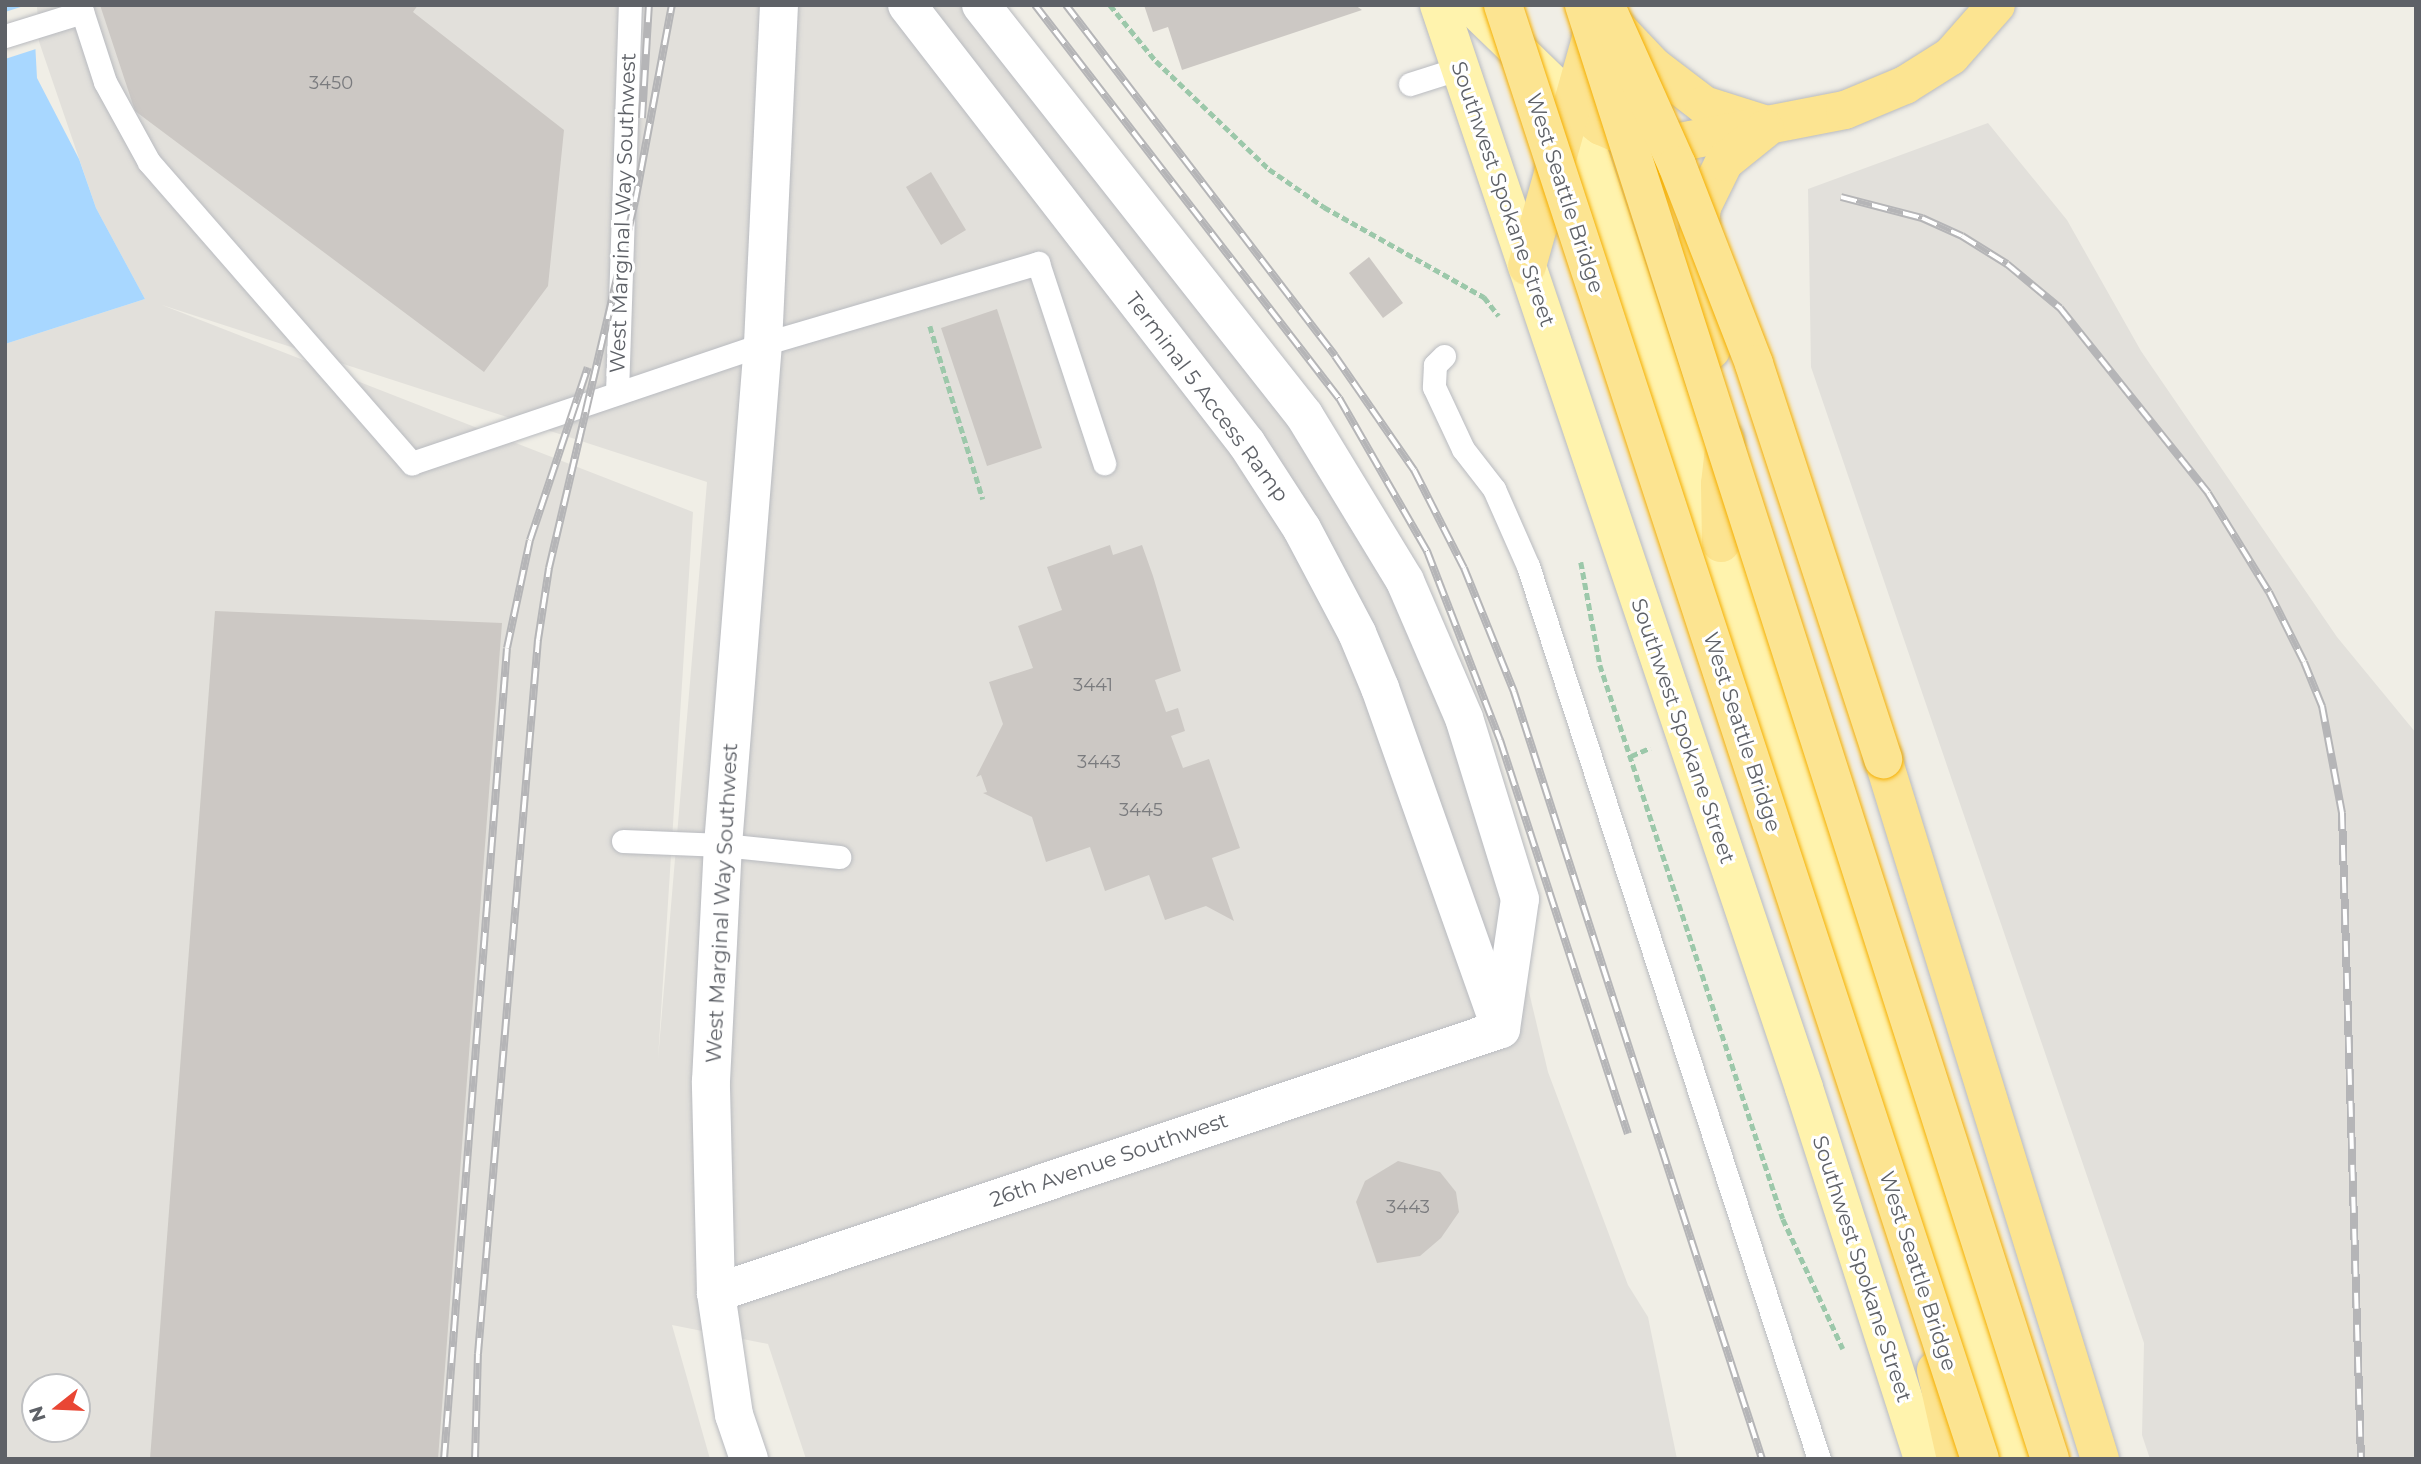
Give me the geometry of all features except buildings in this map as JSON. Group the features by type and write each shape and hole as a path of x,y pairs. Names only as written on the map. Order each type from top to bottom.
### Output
{"highway":[{"name":"West Seattle Bridge","path":"1503,5 1980,1459"},
{"path":"1573,104 1601,125 1637,141 1675,144 1845,110 1905,85 1951,56 1996,5"},
{"path":"1527,266 1573,104 1597,6"},
{"path":"1597,6 1653,66 1704,106 1769,125"},
{"path":"1597,6 1677,165 1754,365 1883,759 2100,1459"},
{"path":"1597,6 2050,1459"},
{"path":"1721,543 1720,484 1726,427 1694,268 1702,207 1724,162 1769,125"},
{"path":"1905,1231 1957,1459"}],"main road":[{"name":"Southwest Spokane Street","path":"1439,5 1804,1088 1923,1459"},
{"path":"1471,5 1573,104 1721,543 2016,1449"}],"street":[{"name":"West Marginal Way Southwest","path":"749,1459 734,1415 716,1293 711,1081 723,845 763,344 779,5"},
{"name":"Terminal 5 Access Ramp","path":"907,5 1247,444 1303,528 1357,633 1501,1030"},
{"path":"981,5 1304,415 1405,581 1464,718 1520,899 1501,1030"},
{"name":"26th Avenue Southwest","path":"716,1293 1501,1030"},
{"path":"1957,1459 2016,1449"}],"lane":[{"name":"West Marginal Way Southwest","path":"630,5 617,393 763,344"},
{"path":"5,36 81,8 105,82 149,162 412,463 617,393"},
{"path":"1410,84 1460,68"},
{"path":"763,344 922,300 1038,262 1104,463"},
{"path":"1444,356 1435,365 1434,387 1463,449 1494,489 1528,566 1819,1459"},
{"path":"623,841 723,845 839,857"}],"path":[{"path":"922,300 983,499"},
{"path":"1630,756 1651,748"}],"shaded area":[{"path":"33,5 981,5 1304,415 1464,718 1548,1072 1628,1285 1648,1317 1677,1459 806,1459 768,1344 672,1325 710,1459 5,1459 5,344 145,299 96,208 34,27","holes":["162,305 707,482 658,1059 693,512"]},
{"path":"1988,123 2067,220 2141,351 2337,637 2416,733 2416,1459 2150,1459 2142,1435 2144,1343 1811,367 1808,189"}],"water":[{"path":"5,5 33,5 37,78 79,159 96,208 145,299 5,344"}],"pier":[{"path":"27,5 37,5 39,48 5,59 5,12"}],"railway":[{"path":"642,118 649,5"},
{"path":"475,1459 478,1354 538,640 549,568 635,202 672,5"},
{"path":"1035,5 1339,398 1427,551 1500,740 1628,1134"},
{"path":"1066,5 1335,356 1414,470 1464,568 1514,692 1762,1459"},
{"path":"1841,197 1922,218 1962,236 2007,264 2060,308 2208,493 2269,592 2304,662 2322,706 2342,813 2361,1459"},
{"path":"444,1459 507,648 530,540 588,367"}]}
